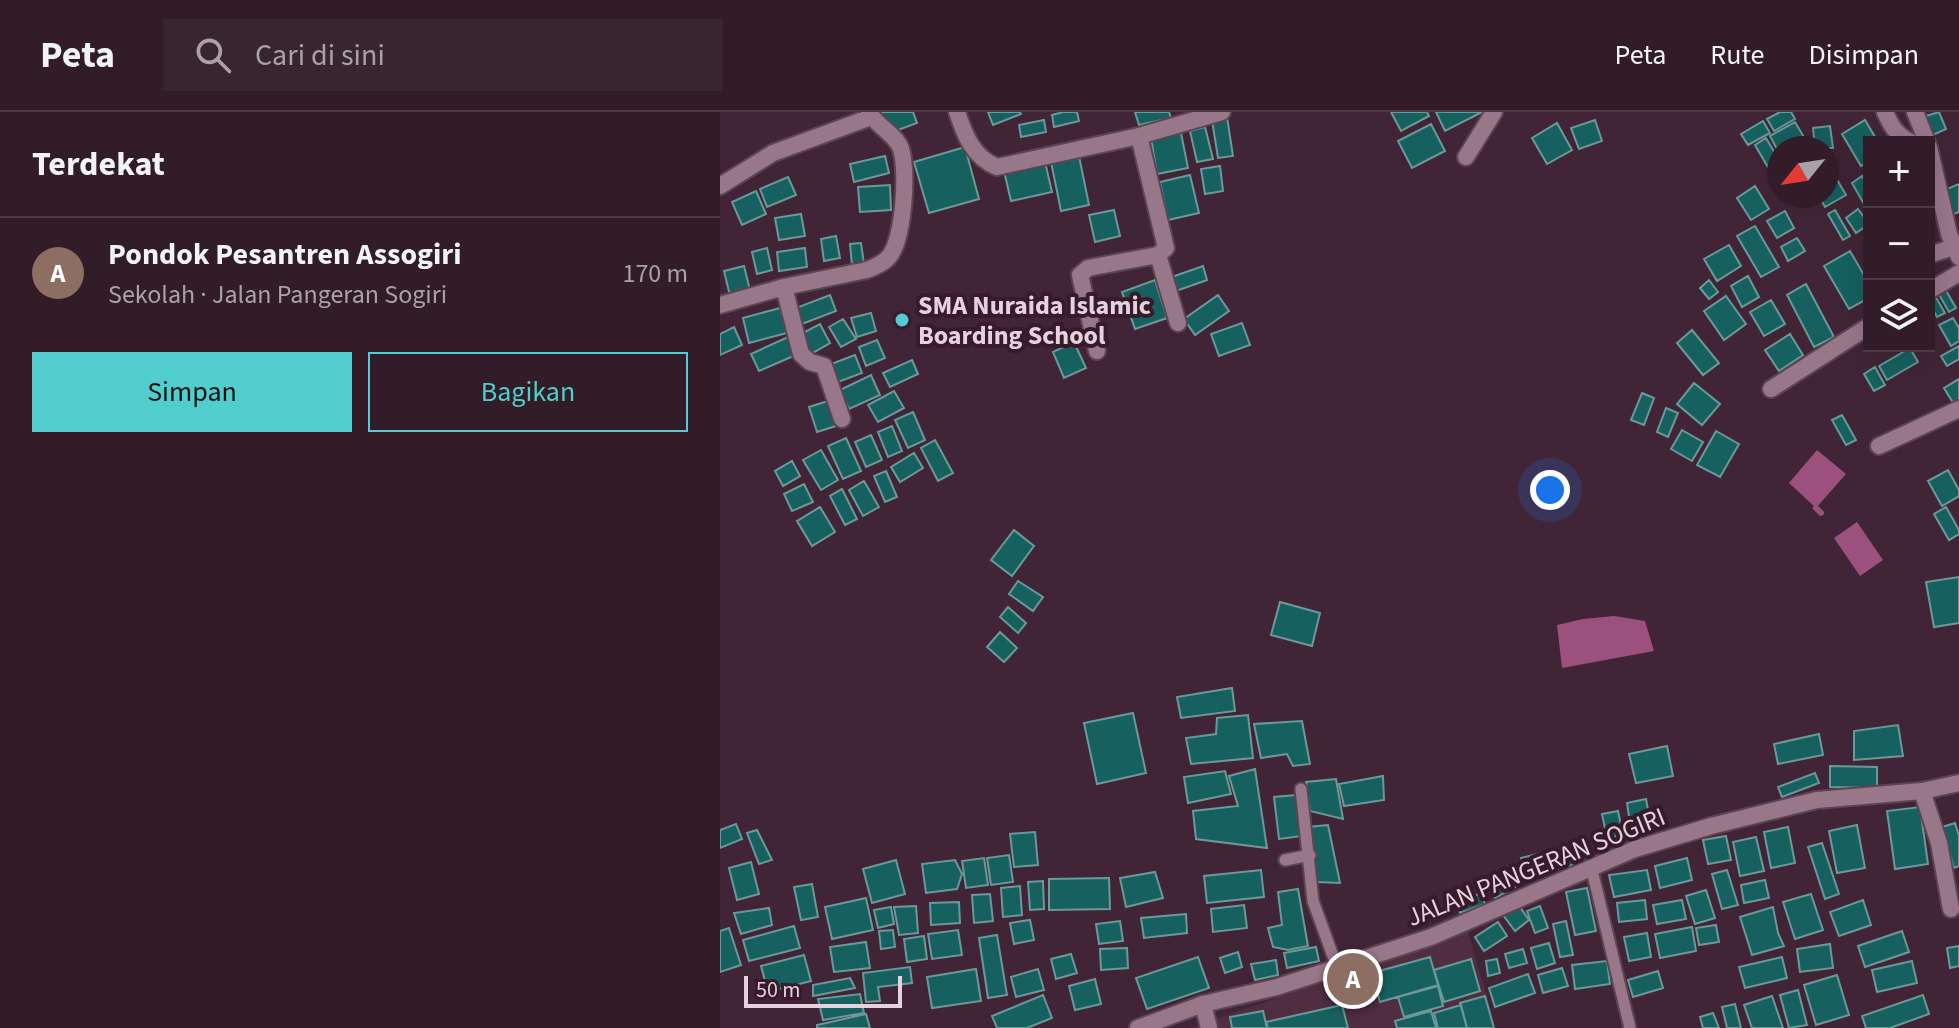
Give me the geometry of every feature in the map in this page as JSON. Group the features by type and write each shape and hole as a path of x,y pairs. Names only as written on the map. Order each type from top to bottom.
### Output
{"street":[{"path":"957,112 981,161 997,167 1139,136 1222,112"},
{"path":"1466,157 1494,112"},
{"path":"1885,112 1899,136"},
{"path":"1915,112 1925,136"},
{"path":"720,186 773,153 870,115 900,145 904,169 897,241 890,256 877,267 784,287 720,305"},
{"path":"1097,351 1080,275 1088,268 1158,255 1164,252 1166,242 1139,136"},
{"path":"1935,182 1955,241 1935,252"},
{"path":"1158,255 1178,323"},
{"path":"1935,287 1959,273"},
{"path":"784,287 801,354 810,362 824,366 842,419"},
{"path":"1771,389 1863,330"},
{"path":"1879,446 1959,409"},
{"name":"JALAN PANGERAN SOGIRI","path":"1138,1028 1203,1004 1277,987 1431,937 1591,866 1711,826 1817,800 1922,791 1959,783"},
{"path":"1922,791 1939,843 1951,909"},
{"path":"1203,1004 1209,1028"}],"lane":[{"path":"1301,789 1313,901 1337,967"},
{"path":"1285,860 1310,855"},
{"path":"1591,866 1630,1028"}],"shaded area":[{"path":"1817,450 1846,474 1816,508 1789,483"},
{"path":"1857,522 1883,560 1860,576 1834,538"},
{"path":"1614,616 1645,621 1654,651 1562,668 1557,625"},
{"path":"1468,932 1496,1028 1485,996 1467,1028 1460,1006 1434,1013 1438,1028 1431,1012 1396,1020 1397,1028 1348,1028 1342,1006 1266,1023 1263,1011 1230,1017 1232,1028 1190,1028","holes":["1429,957 1438,985 1380,1002 1372,973","1471,960 1480,991 1443,1001 1435,970"]}],"building":[{"path":"881,112 913,112 917,123 890,133"},
{"path":"988,112 1020,112 1021,114 993,125"},
{"path":"1077,112 1079,121 1054,127 1052,115"},
{"path":"1135,112 1169,112 1171,118 1139,125"},
{"path":"1391,112 1427,112 1429,116 1401,131"},
{"path":"1436,112 1482,112 1445,131"},
{"path":"1780,112 1791,112 1795,119 1774,131 1767,119"},
{"path":"1939,112 1946,129 1933,135 1926,116"},
{"path":"1227,117 1233,156 1218,158 1212,120"},
{"path":"1044,120 1046,132 1021,137 1019,125"},
{"path":"1595,120 1602,141 1579,149 1571,128"},
{"path":"1865,120 1874,136 1863,136 1863,165 1861,166 1842,134"},
{"path":"1763,121 1770,133 1748,145 1741,134"},
{"path":"1795,122 1803,136 1770,136"},
{"path":"1557,123 1572,150 1547,164 1532,138"},
{"path":"1431,124 1445,151 1412,168 1398,141"},
{"path":"1830,126 1831,136 1814,136 1813,128"},
{"path":"1205,127 1213,159 1197,162 1190,131"},
{"path":"1181,133 1188,168 1157,174 1151,138"},
{"path":"1767,140 1767,166 1755,145"},
{"path":"965,147 979,199 929,213 914,162"},
{"path":"885,156 889,173 854,182 850,164"},
{"path":"1079,156 1089,205 1061,211 1051,162"},
{"path":"1045,162 1052,192 1011,201 1004,171"},
{"path":"1220,166 1223,191 1205,194 1201,169"},
{"path":"1190,175 1199,213 1168,220 1160,182"},
{"path":"1862,176 1863,202 1852,183"},
{"path":"788,177 796,195 767,207 760,189"},
{"path":"1839,183 1846,195 1839,199"},
{"path":"1959,184 1959,212 1951,215 1942,191"},
{"path":"890,185 891,210 860,212 858,187"},
{"path":"1755,186 1769,209 1751,220 1737,198"},
{"path":"756,191 766,214 742,225 732,202"},
{"path":"1858,209 1863,216 1863,228 1856,233 1846,218"},
{"path":"1114,210 1120,236 1095,242 1089,215"},
{"path":"1835,210 1850,236 1843,240 1828,214"},
{"path":"1785,211 1794,228 1777,238 1767,221"},
{"path":"801,214 805,236 779,240 775,218"},
{"path":"1755,226 1779,267 1761,277 1737,236"},
{"path":"836,236 840,258 824,261 821,239"},
{"path":"1797,238 1805,251 1788,261 1781,247"},
{"path":"861,243 864,264 852,265 850,244"},
{"path":"1729,245 1741,266 1717,281 1704,259"},
{"path":"767,248 772,270 757,274 752,252"},
{"path":"805,248 807,267 779,271 777,252"},
{"path":"1850,251 1863,274 1863,301 1849,309 1824,266"},
{"path":"744,266 750,290 730,296 724,271"},
{"path":"1203,266 1207,280 1176,291 1172,277"},
{"path":"1748,276 1759,297 1742,307 1731,286"},
{"path":"1155,280 1167,318 1135,329 1122,292"},
{"path":"1709,280 1718,292 1709,299 1700,288"},
{"path":"1806,284 1834,337 1814,347 1787,295"},
{"path":"1944,287 1956,308 1949,312 1937,291"},
{"path":"830,295 836,311 802,324 796,308"},
{"path":"1218,295 1229,311 1195,335 1184,319"},
{"path":"1726,296 1746,324 1724,340 1704,311"},
{"path":"1935,296 1945,313 1937,317 1935,314"},
{"path":"1771,300 1785,324 1764,336 1750,312"},
{"path":"780,308 787,333 749,343 743,318"},
{"path":"871,313 876,331 857,337 851,318"},
{"path":"1953,318 1959,328 1959,341 1951,346 1939,325"},
{"path":"843,319 856,339 841,347 829,327"},
{"path":"1242,323 1250,345 1219,356 1211,334"},
{"path":"820,324 830,343 809,355 799,335"},
{"path":"734,327 742,345 720,355 720,334"},
{"path":"1692,330 1719,363 1703,375 1677,343"},
{"path":"1790,334 1803,355 1779,371 1765,350"},
{"path":"788,337 796,355 759,371 751,354"},
{"path":"877,340 885,358 866,366 859,347"},
{"path":"1074,342 1086,368 1064,378 1053,352"},
{"path":"1959,346 1959,359 1947,366 1941,356"},
{"path":"1903,352 1912,352 1918,362 1887,380 1879,366"},
{"path":"855,355 862,373 838,382 831,364"},
{"path":"912,360 918,374 890,387 883,373"},
{"path":"1875,367 1885,385 1874,391 1864,374"},
{"path":"871,375 880,395 849,409 840,390"},
{"path":"1959,379 1959,404 1955,406 1944,388"},
{"path":"1694,383 1720,404 1702,425 1677,404"},
{"path":"894,391 904,408 878,422 868,405"},
{"path":"1642,393 1654,398 1644,425 1631,420"},
{"path":"828,401 836,426 817,432 809,407"},
{"path":"1666,408 1678,413 1668,437 1657,432"},
{"path":"913,412 925,440 908,448 895,420"},
{"path":"1842,415 1856,440 1846,445 1832,420"},
{"path":"892,426 902,451 888,457 878,432"},
{"path":"1682,430 1703,442 1692,461 1671,449"},
{"path":"1716,431 1739,444 1720,477 1697,465"},
{"path":"871,435 882,460 866,467 855,442"},
{"path":"846,438 861,471 843,479 828,446"},
{"path":"935,440 953,473 938,481 921,448"},
{"path":"821,450 838,480 821,490 803,460"},
{"path":"914,453 923,468 900,482 891,467"},
{"path":"792,461 800,476 783,486 775,471"},
{"path":"1948,470 1959,496 1942,506 1928,481"},
{"path":"886,471 897,497 885,502 874,476"},
{"path":"864,481 879,507 863,516 849,490"},
{"path":"804,484 813,502 792,511 784,494"},
{"path":"842,489 857,519 845,525 830,496"},
{"path":"820,507 835,532 812,546 797,521"},
{"path":"1946,507 1959,530 1959,534 1949,540 1934,514"},
{"path":"1014,530 1034,546 1012,576 991,560"},
{"path":"1959,577 1959,623 1934,627 1926,582"},
{"path":"1018,581 1043,597 1033,611 1009,594"},
{"path":"1280,602 1320,613 1312,646 1271,635"},
{"path":"1008,607 1026,623 1018,633 1000,617"},
{"path":"1000,632 1017,648 1004,662 987,647"},
{"path":"1232,688 1235,711 1181,718 1177,697"},
{"path":"1133,713 1146,773 1097,784 1084,723"},
{"path":"1248,715 1253,758 1191,764 1186,738 1216,734 1217,718"},
{"path":"1302,721 1310,764 1293,766 1287,754 1261,758 1254,724"},
{"path":"1898,725 1903,756 1854,760 1854,731"},
{"path":"1819,734 1823,755 1778,764 1774,744"},
{"path":"1667,746 1673,776 1636,783 1629,754"},
{"path":"1830,766 1877,767 1877,788 1830,787"},
{"path":"1255,769 1267,848 1196,839 1193,811 1238,806 1229,776"},
{"path":"1225,771 1231,794 1188,803 1184,777"},
{"path":"1815,773 1819,783 1782,797 1778,787"},
{"path":"1383,776 1384,800 1344,806 1339,784"},
{"path":"1336,779 1343,819 1310,811 1306,782"},
{"path":"1296,795 1302,836 1279,839 1274,797"},
{"path":"1646,799 1651,826 1631,830 1627,803"},
{"path":"1920,807 1928,864 1895,869 1887,811"},
{"path":"1618,811 1623,835 1607,838 1602,814"},
{"path":"1955,823 1959,836 1959,866 1954,868 1942,827"},
{"path":"736,824 742,839 720,848 720,830"},
{"path":"1328,825 1340,883 1317,882 1308,827"},
{"path":"1857,825 1865,868 1837,873 1829,831"},
{"path":"1788,827 1795,863 1771,868 1764,832"},
{"path":"757,830 772,860 759,864 747,833"},
{"path":"1035,832 1038,865 1014,867 1010,834"},
{"path":"1726,836 1731,860 1708,864 1703,840"},
{"path":"1756,837 1764,871 1740,876 1733,842"},
{"path":"1583,843 1588,861 1526,877 1521,858"},
{"path":"1822,843 1839,894 1825,899 1808,847"},
{"path":"1009,855 1013,882 991,885 987,858"},
{"path":"984,858 988,885 966,888 962,861"},
{"path":"1687,858 1692,880 1660,888 1655,866"},
{"path":"896,860 905,894 872,903 863,869"},
{"path":"955,860 962,874 957,889 926,893 922,864"},
{"path":"751,862 759,894 737,900 729,868"},
{"path":"1261,870 1264,897 1207,903 1204,876"},
{"path":"1514,870 1522,883 1495,898 1487,885"},
{"path":"1647,870 1651,890 1614,897 1609,875"},
{"path":"1727,870 1738,905 1722,909 1712,874"},
{"path":"1155,872 1163,898 1126,907 1120,878"},
{"path":"1109,878 1110,909 1049,910 1049,879"},
{"path":"1765,880 1769,898 1744,903 1741,885"},
{"path":"1043,881 1044,909 1030,910 1028,882"},
{"path":"812,884 818,917 801,920 794,887"},
{"path":"1020,886 1022,915 1003,917 1001,888"},
{"path":"1587,888 1596,931 1575,935 1566,892"},
{"path":"1298,889 1308,946 1288,950 1273,947 1268,928 1282,925 1278,892"},
{"path":"1706,890 1715,918 1695,924 1686,896"},
{"path":"1481,893 1485,904 1460,913 1457,903"},
{"path":"990,894 993,921 974,923 972,895"},
{"path":"1811,894 1823,930 1795,939 1783,902"},
{"path":"866,898 873,930 832,939 825,907"},
{"path":"1645,900 1647,919 1619,922 1617,903"},
{"path":"1682,900 1686,919 1657,924 1653,905"},
{"path":"1863,900 1871,925 1839,936 1830,912"},
{"path":"959,902 960,923 931,925 930,903"},
{"path":"1518,904 1529,920 1515,931 1503,915"},
{"path":"1244,905 1247,928 1213,932 1211,909"},
{"path":"916,906 918,933 899,935 894,907"},
{"path":"1540,906 1548,928 1535,933 1527,911"},
{"path":"891,907 894,924 878,928 874,910"},
{"path":"1773,907 1784,946 1752,955 1740,917"},
{"path":"769,908 772,925 741,934 734,913"},
{"path":"1186,914 1187,933 1144,938 1141,918"},
{"path":"1030,920 1034,940 1014,944 1010,923"},
{"path":"1120,921 1123,941 1099,944 1096,924"},
{"path":"1566,921 1573,955 1560,957 1553,924"},
{"path":"1498,922 1507,936 1484,951 1475,937"},
{"path":"1716,925 1719,942 1699,945 1696,928"},
{"path":"794,926 800,948 749,961 743,940"},
{"path":"1692,927 1696,951 1660,958 1655,934"},
{"path":"729,928 741,965 720,972 720,931"},
{"path":"893,930 895,947 881,949 879,931"},
{"path":"958,930 962,955 932,959 928,934"},
{"path":"1902,931 1909,952 1865,967 1858,946"},
{"path":"1647,933 1651,957 1629,961 1624,937"},
{"path":"997,935 1007,995 988,998 979,938"},
{"path":"924,936 927,959 907,962 904,939"},
{"path":"866,942 870,968 834,972 830,947"},
{"path":"1549,943 1555,963 1537,969 1531,948"},
{"path":"1830,944 1833,968 1800,972 1797,949"},
{"path":"1959,946 1959,966 1950,968 1947,948"},
{"path":"1316,947 1319,961 1287,968 1284,953"},
{"path":"1127,948 1128,968 1101,970 1100,949"},
{"path":"1523,949 1527,963 1509,968 1505,954"},
{"path":"1238,952 1242,967 1225,973 1220,958"},
{"path":"1071,954 1077,973 1056,979 1051,959"},
{"path":"804,955 811,981 768,992 761,966"},
{"path":"1198,957 1209,988 1147,1009 1136,978"},
{"path":"1430,957 1438,985 1380,1002 1372,973"},
{"path":"1782,957 1787,978 1745,988 1739,967"},
{"path":"1471,959 1480,991 1444,1002 1434,970"},
{"path":"1497,959 1500,973 1488,976 1486,961"},
{"path":"1276,960 1278,975 1255,980 1251,964"},
{"path":"1607,961 1610,984 1575,989 1572,965"},
{"path":"1912,961 1917,983 1877,992 1872,970"},
{"path":"910,967 912,983 878,987 880,1001 866,1002 863,973"},
{"path":"1562,968 1568,986 1543,993 1538,975"},
{"path":"976,969 981,1001 932,1008 927,977"},
{"path":"1038,969 1044,990 1016,997 1011,977"},
{"path":"1658,971 1663,988 1633,997 1628,980"},
{"path":"1528,974 1535,993 1495,1007 1489,988"},
{"path":"1837,975 1849,1015 1816,1025 1804,985"},
{"path":"850,978 855,988 813,996 813,985"},
{"path":"1095,979 1101,1004 1075,1010 1069,986"},
{"path":"1438,986 1443,1006 1404,1017 1398,997"},
{"path":"1798,990 1807,1025 1789,1028 1780,995"},
{"path":"860,994 864,1013 823,1020 818,999"},
{"path":"1043,995 1052,1018 1027,1028 997,1028 992,1016"},
{"path":"1923,995 1929,1014 1890,1028 1866,1028 1862,1016"},
{"path":"1485,996 1494,1028 1467,1028 1460,1003"},
{"path":"1772,996 1783,1028 1752,1028 1744,1005"},
{"path":"1735,1004 1741,1028 1727,1028 1722,1007"},
{"path":"1342,1005 1348,1028 1268,1028 1266,1022"},
{"path":"1461,1005 1467,1028 1438,1028 1434,1013"},
{"path":"1263,1011 1267,1028 1232,1028 1230,1017"},
{"path":"1431,1011 1436,1028 1397,1028 1395,1021"},
{"path":"1713,1013 1719,1028 1703,1028 1700,1017"},
{"path":"866,1014 870,1028 817,1028 817,1025"}],"waterway":[{"path":"1816,508 1821,513"}],"place":[{"name":"SMA Nuraida Islamic Boarding School","path":"902,320"},
{"name":"Pondok Pesantren Assogiri","path":"1353,979"}]}
